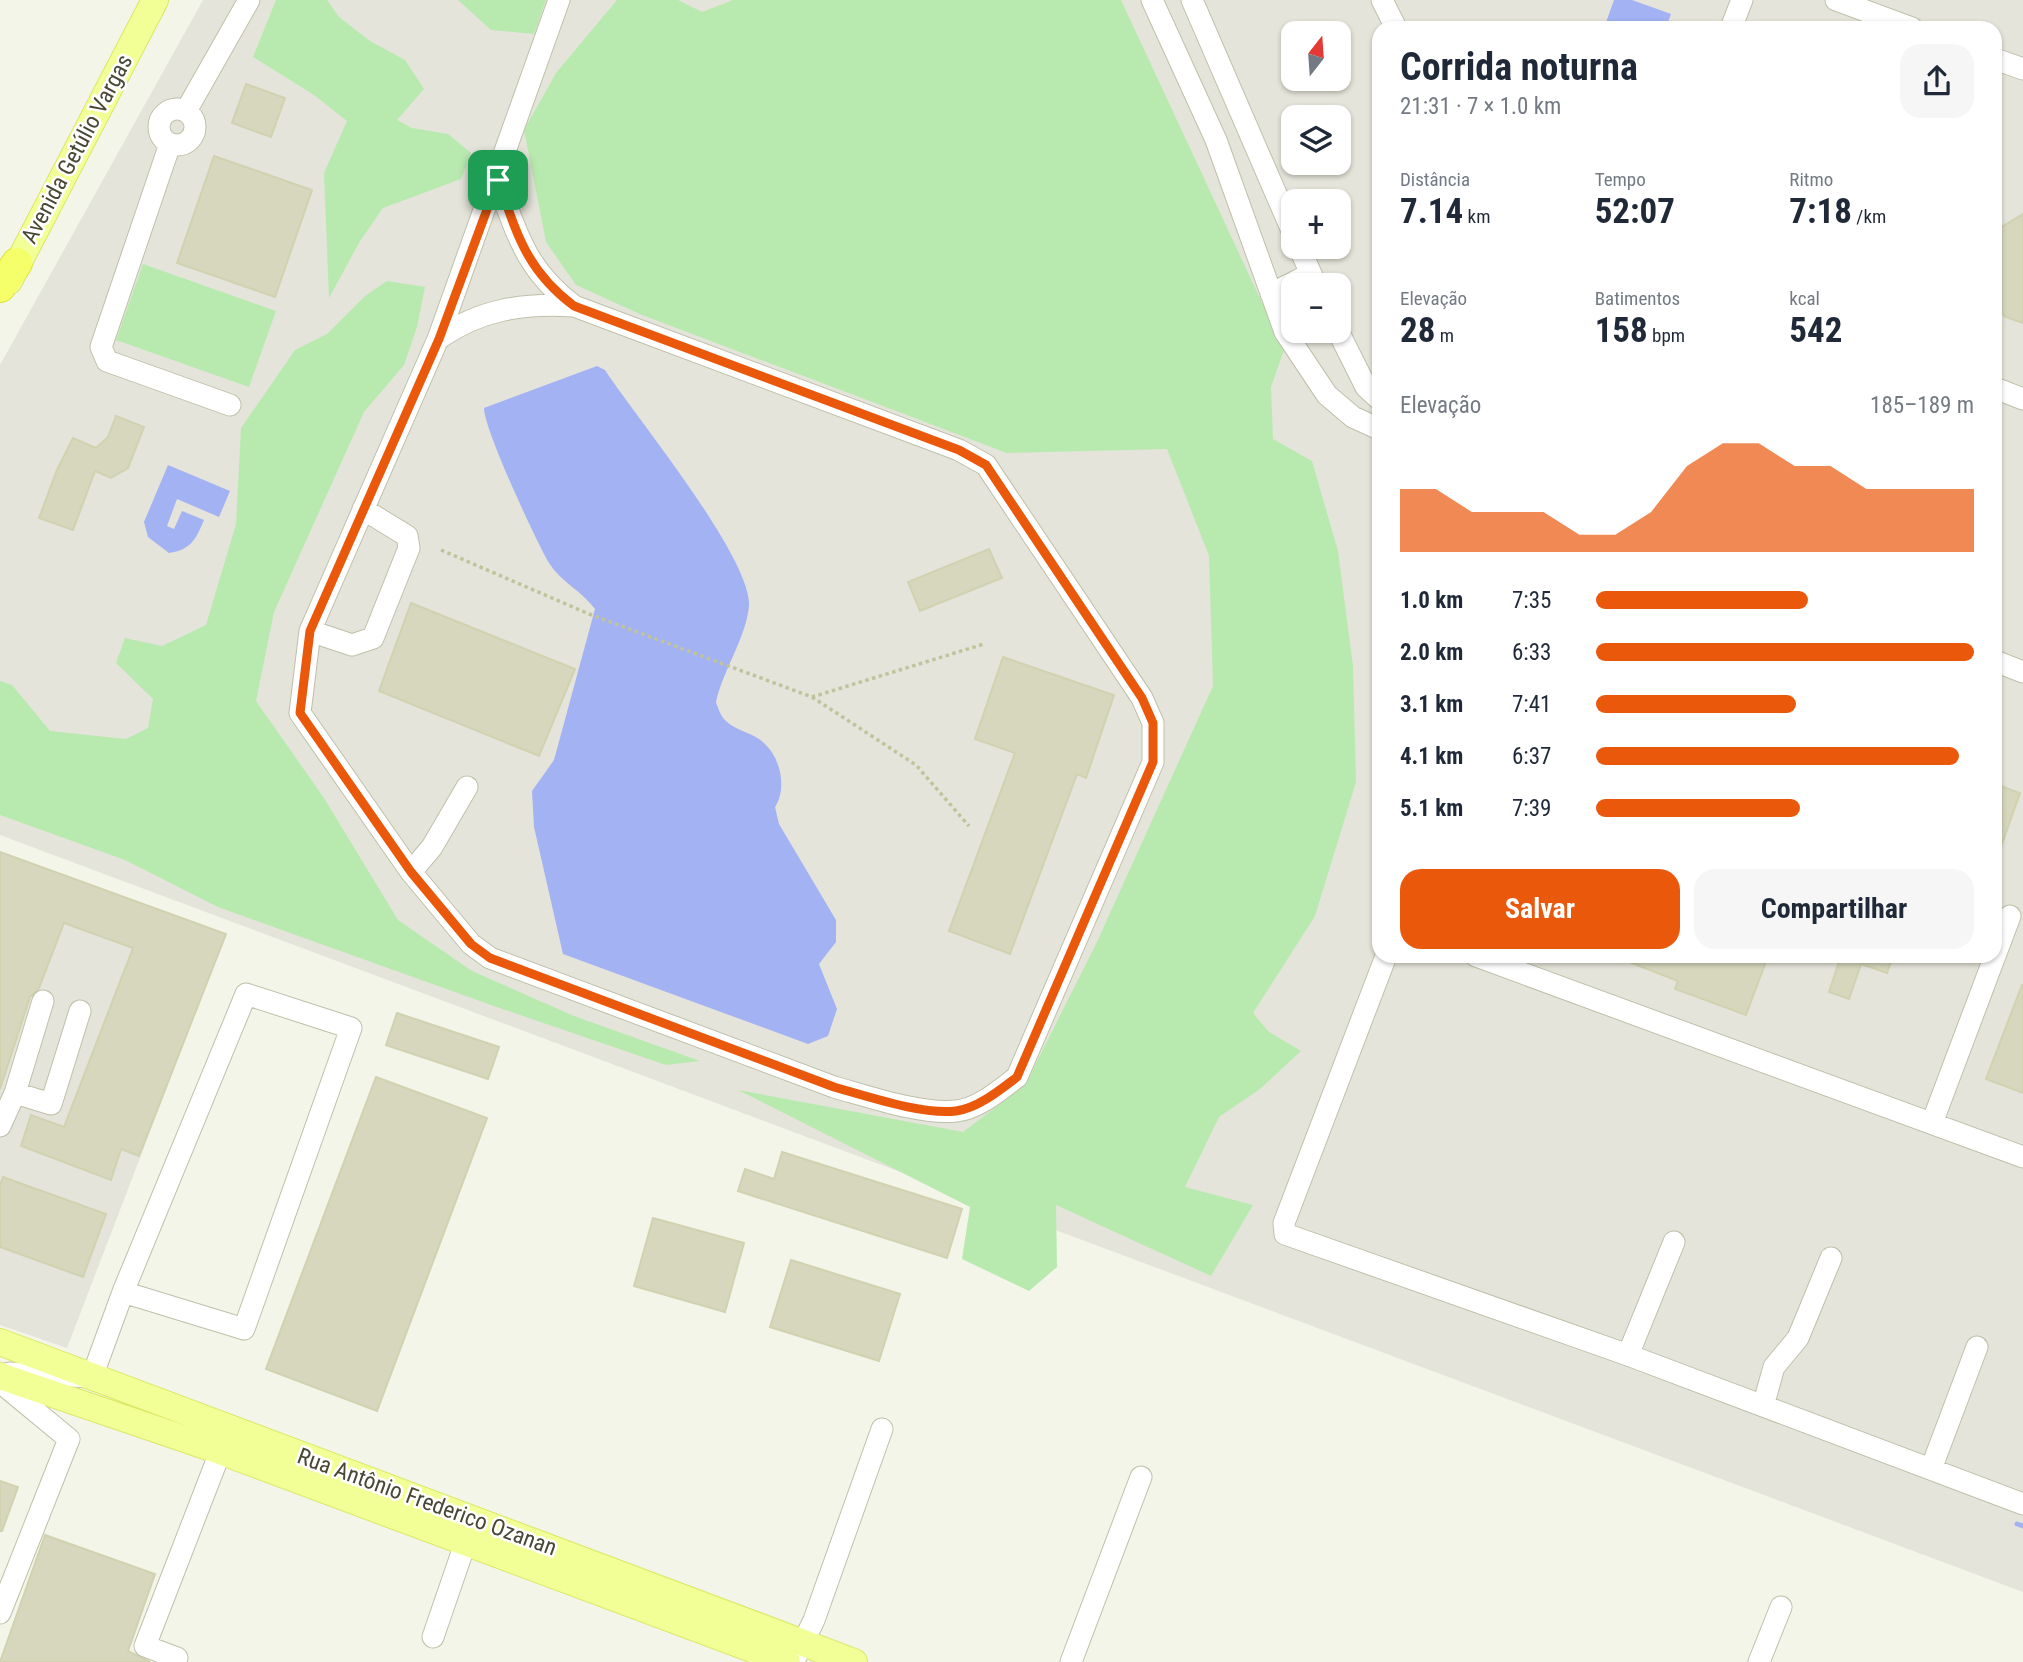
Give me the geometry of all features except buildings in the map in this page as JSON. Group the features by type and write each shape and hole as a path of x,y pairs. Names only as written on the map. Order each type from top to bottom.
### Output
{"highway":[{"path":"0,287 17,263"}],"main road":[{"name":"Avenida Getúlio Vargas","path":"0,298 155,0"},
{"name":"Rua Antônio Frederico Ozanan","path":"0,1342 92,1377 225,1440 466,1544 794,1655 854,1662"},
{"name":"Rua Antônio Frederico Ozanan","path":"0,1374 225,1440 794,1655"}],"lane":[{"path":"230,405 107,361 101,347 170,144 162,137 158,128 160,118 167,111 177,108 186,111 249,0"},
{"path":"498,180 518,239 548,287 574,306 959,450 986,465 1142,698 1153,723 1153,762 1017,1077 992,1097 957,1111 890,1103 834,1087 490,958 471,944 411,872 300,713 310,631 439,339 498,180 559,0"},
{"path":"1152,0 1216,140 1285,332 1327,395 1353,417 1372,426"},
{"path":"1192,0 1281,205"},
{"path":"1382,0 1392,21"},
{"path":"1734,21 1742,0"},
{"path":"1836,0 1893,21"},
{"path":"2002,62 2023,69"},
{"path":"1271,293 1281,290"},
{"path":"439,339 457,326 502,309 537,304 574,306"},
{"path":"1344,343 1366,387 1372,393"},
{"path":"2002,391 2023,399"},
{"path":"310,631 352,645 373,638 409,548 407,536 363,509"},
{"path":"2002,664 2023,672"},
{"path":"411,872 432,847 467,788"},
{"path":"2002,937 2010,916"},
{"path":"1383,963 1284,1223 1285,1234 1628,1355 1931,1469 2021,1495"},
{"path":"1495,963 2023,1157"},
{"path":"1932,1124 1992,963"},
{"path":"0,1374 92,1377 123,1292 246,994 351,1028 244,1329 123,1292"},
{"path":"0,1126 15,1093 43,1001"},
{"path":"15,1093 51,1104 80,1011"},
{"path":"1628,1355 1674,1242"},
{"path":"1763,1406 1774,1367 1798,1338 1831,1258"},
{"path":"1931,1469 1976,1347"},
{"path":"0,1382 69,1439 0,1613"},
{"path":"794,1655 814,1620 882,1429"},
{"path":"175,1662 177,1658 145,1646 225,1440"},
{"path":"1071,1662 1141,1476"},
{"path":"433,1637 466,1544"},
{"path":"1759,1662 1781,1607"}],"path":[{"path":"440,550 589,614 812,696 916,765 969,826"},
{"path":"812,696 984,644"}],"shaded area":[{"path":"203,0 2023,0 2023,1592 0,835 0,365"},
{"path":"0,852 226,934 67,1348 0,1325"}],"green space":[{"path":"276,0 327,0 339,17 370,41 405,60 424,89 397,120 412,128 448,134 471,153 461,179 383,208 360,241 329,298 324,173 347,121 314,95 253,57"},
{"path":"458,0 546,0 534,34 491,30"},
{"path":"617,0 678,0 702,12 733,0 1121,0 1284,350 1271,387 1273,439 1312,461 1338,551 1353,666 1356,782 1315,916 1253,1013 1269,1032 1301,1051 1260,1089 1219,1117 1185,1187 1253,1205 1211,1276 1056,1205 1057,1267 1029,1291 962,1259 970,1207 738,1090 963,1132 1025,1085 1096,944 1213,686 1209,556 1167,449 1007,453 642,315 576,285 546,242 524,130 556,73"},
{"path":"143,264 276,311 249,387 116,340"},
{"path":"387,281 425,287 417,327 404,365 364,412 274,612 256,701 324,798 398,920 472,971 574,1016 700,1061 666,1065 491,1005 218,907 125,860 0,815 0,681 12,685 50,731 126,739 148,728 153,699 116,663 125,638 162,646 206,625 236,524 241,428 295,350 327,334 365,296"}],"water":[{"path":"1614,0 1632,0 1671,14 1668,21 1606,21"},
{"path":"597,366 605,370 713,522 745,584 749,606 747,618 716,702 726,721 760,740 775,757 781,783 779,800 775,807 779,824 836,920 836,942 819,964 837,1009 828,1036 808,1044 563,954 534,827 532,791 554,760 595,609 559,576 549,563 501,460 484,408"},
{"path":"168,465 230,491 219,517 177,499 167,526 174,529 182,511 204,520 188,546 169,553 148,537 144,522"}],"waterway":[{"path":"2017,1524 2023,1526"}],"route":[{"path":"498,180 518,239 548,287 574,306 959,450 986,465 1142,698 1153,723 1153,762 1017,1077 992,1097 957,1111 890,1103 834,1087 490,958 471,944 411,872 300,713 310,631 439,339 498,180"}]}
